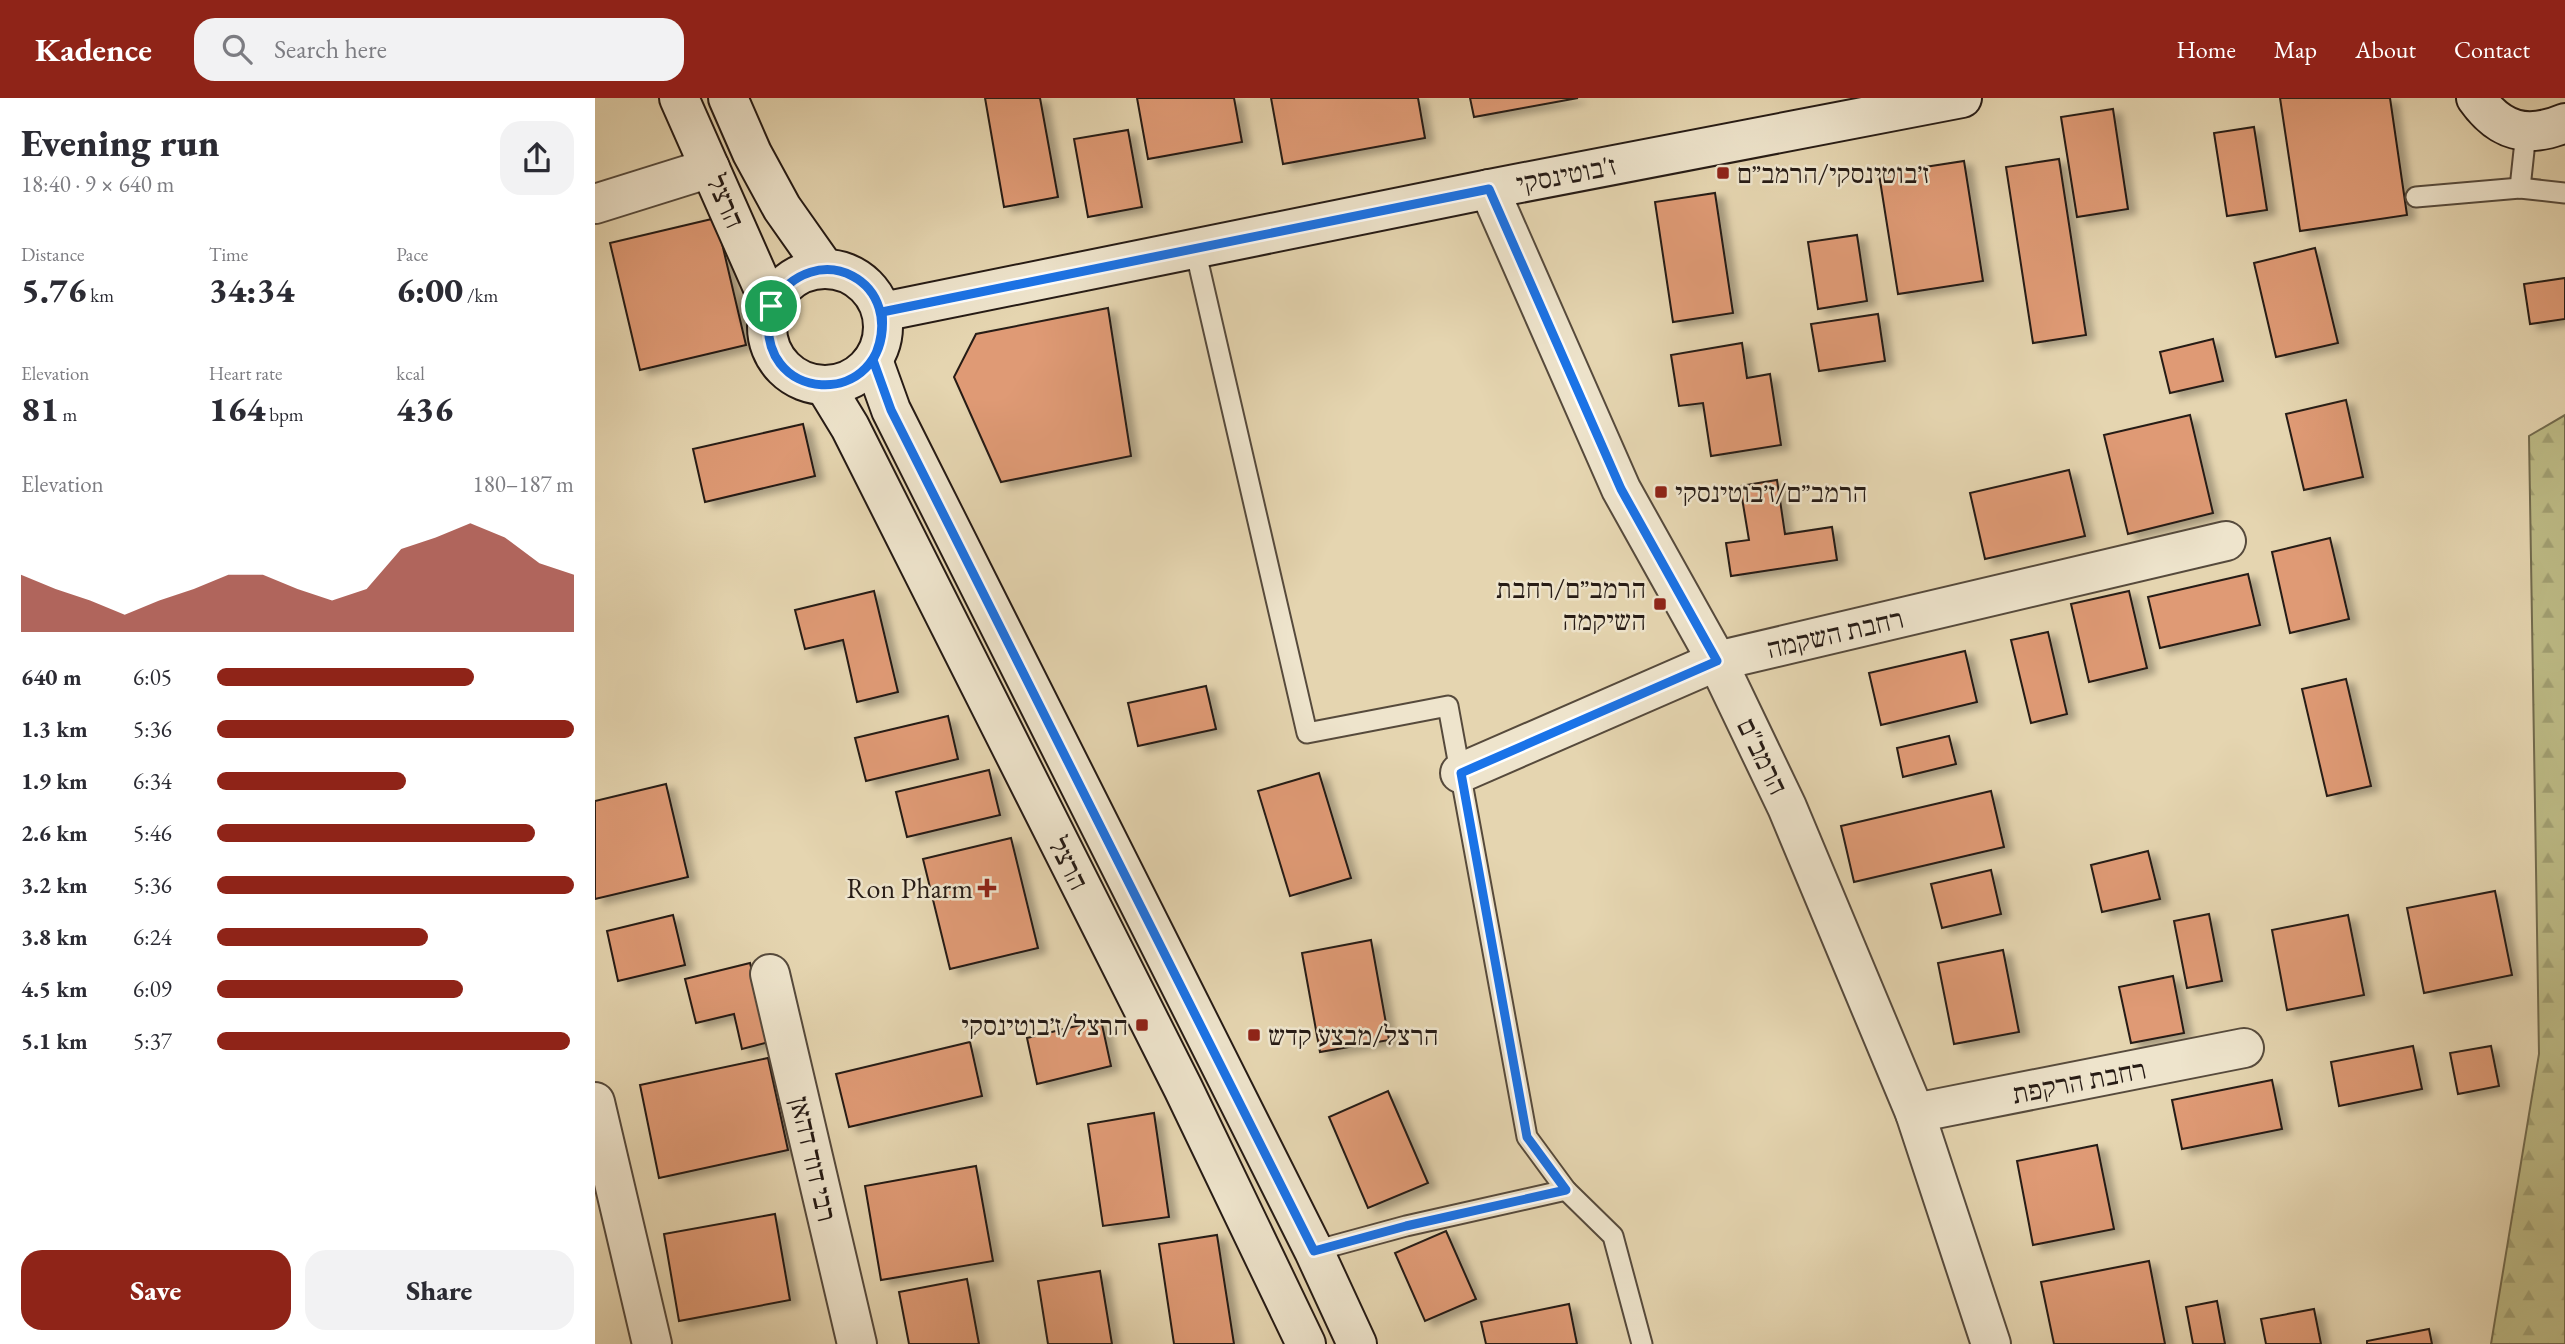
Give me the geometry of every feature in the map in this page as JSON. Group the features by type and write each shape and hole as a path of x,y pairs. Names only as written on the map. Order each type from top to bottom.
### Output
{"street":[{"name":"הרצל","path":"679,98 771,306"},
{"name":"הרצל","path":"728,98 752,153 782,208 825,269"},
{"name":"ז'בוטינסקי","path":"882,312 1489,189 1962,98"},
{"path":"2476,98 2487,114 2505,126 2526,132 2547,131 2565,124"},
{"path":"595,204 710,168"},
{"name":"הרמב\"ם","path":"1489,189 1621,489 1717,661 1787,807 1915,1113 1991,1344"},
{"path":"825,269 854,277 866,286 882,312 882,337 873,360 860,374 843,383 825,386 806,382 790,373 777,360 769,343 767,324 771,306 780,291 792,279 825,269"},
{"name":"הרצל","path":"873,360 891,410 1314,1251 1357,1344"},
{"name":"הרצל","path":"825,386 850,427 1158,1039 1307,1344"},
{"name":"רחבת השקמה","path":"1461,773 1717,661 2226,541"},
{"name":"רבי דוד דהאן","path":"770,974 857,1344"},
{"name":"רחבת הרקפת","path":"1915,1113 2244,1048"},
{"path":"595,1102 652,1344"}],"lane":[{"path":"2520,188 2526,132"},
{"path":"2417,197 2520,188 2565,193"},
{"path":"1195,249 1307,733 1448,706 1527,1137 1566,1190 1613,1236 1642,1344"},
{"path":"1314,1251 1406,1226 1566,1190"}],"green space":[{"path":"2565,415 2565,1344 2491,1344 2539,1054 2529,436"}],"building":[{"path":"985,98 1040,98 1058,197 1004,207"},
{"path":"1137,98 1234,98 1242,142 1148,159"},
{"path":"1271,98 1418,98 1425,138 1283,164"},
{"path":"1470,98 1578,98 1474,117"},
{"path":"2280,98 2390,98 2407,215 2300,231"},
{"path":"2113,109 2128,209 2077,217 2061,117"},
{"path":"2254,127 2267,210 2227,216 2214,133"},
{"path":"1128,130 1142,207 1088,217 1074,139"},
{"path":"2059,159 2086,335 2033,343 2006,167"},
{"path":"1964,161 1983,281 1898,294 1879,174"},
{"path":"1715,193 1733,313 1673,322 1655,202"},
{"path":"716,218 746,345 640,370 610,243"},
{"path":"1857,235 1867,301 1818,309 1808,242"},
{"path":"2315,248 2338,343 2276,357 2254,263"},
{"path":"2565,278 2565,319 2530,324 2524,284"},
{"path":"1108,308 1131,456 1001,482 954,377 976,334"},
{"path":"1878,314 1885,361 1819,371 1811,324"},
{"path":"2213,339 2223,381 2170,393 2160,352"},
{"path":"1742,343 1747,378 1770,374 1781,445 1711,456 1703,403 1679,406 1671,355"},
{"path":"2346,400 2363,477 2304,490 2286,414"},
{"path":"2190,415 2213,513 2128,534 2104,435"},
{"path":"803,424 815,476 705,502 693,449"},
{"path":"2069,470 2085,536 1985,559 1970,493"},
{"path":"1777,480 1785,534 1832,527 1837,560 1731,576 1726,543 1749,540 1740,486"},
{"path":"2330,538 2349,619 2290,633 2272,552"},
{"path":"2248,574 2260,625 2160,648 2148,597"},
{"path":"874,591 898,692 857,702 843,640 805,649 795,610"},
{"path":"2129,591 2147,668 2089,682 2071,604"},
{"path":"2048,632 2067,714 2031,723 2011,640"},
{"path":"1965,651 1977,702 1881,725 1869,673"},
{"path":"2346,679 2371,786 2327,796 2302,689"},
{"path":"1206,686 1216,729 1138,746 1128,703"},
{"path":"948,716 958,759 866,781 855,738"},
{"path":"1949,736 1956,764 1903,777 1897,748"},
{"path":"989,770 1000,815 907,837 896,792"},
{"path":"1319,773 1351,878 1290,896 1258,791"},
{"path":"666,784 688,877 595,899 595,801"},
{"path":"1991,791 2004,847 1854,882 1841,826"},
{"path":"1011,838 1038,948 950,969 923,859"},
{"path":"2148,851 2160,899 2102,912 2091,865"},
{"path":"1991,870 2001,914 1942,928 1931,884"},
{"path":"2495,891 2512,975 2424,993 2407,908"},
{"path":"2209,914 2222,981 2187,988 2174,921"},
{"path":"673,915 685,965 618,981 607,931"},
{"path":"2348,915 2364,995 2287,1010 2272,930"},
{"path":"1371,940 1389,1040 1320,1052 1302,953"},
{"path":"2003,950 2019,1032 1954,1044 1938,963"},
{"path":"750,963 769,1042 742,1049 734,1014 696,1023 685,979"},
{"path":"2173,976 2184,1033 2131,1043 2119,987"},
{"path":"1101,1020 1111,1066 1037,1084 1027,1038"},
{"path":"970,1042 982,1096 849,1127 836,1074"},
{"path":"2413,1046 2422,1089 2339,1106 2331,1062"},
{"path":"2491,1046 2499,1086 2458,1094 2450,1053"},
{"path":"768,1058 788,1150 659,1178 640,1085"},
{"path":"2272,1080 2282,1129 2182,1149 2172,1100"},
{"path":"1388,1091 1428,1183 1368,1208 1329,1117"},
{"path":"1154,1113 1169,1217 1103,1226 1088,1124"},
{"path":"2097,1145 2114,1229 2033,1245 2017,1161"},
{"path":"976,1166 993,1261 881,1280 865,1186"},
{"path":"775,1214 790,1300 679,1321 664,1234"},
{"path":"1446,1231 1476,1299 1425,1321 1395,1253"},
{"path":"1217,1235 1234,1344 1174,1344 1159,1244"},
{"path":"2149,1261 2165,1344 2054,1344 2041,1282"},
{"path":"1100,1271 1112,1344 1048,1344 1038,1281"},
{"path":"967,1279 979,1344 909,1344 899,1292"},
{"path":"2217,1301 2225,1344 2193,1344 2186,1307"},
{"path":"1569,1304 1577,1344 1486,1344 1481,1322"},
{"path":"2314,1309 2321,1344 2266,1344 2261,1319"},
{"path":"2429,1329 2432,1344 2367,1344 2367,1341"}],"place":[{"name":"ז׳בוטינסקי/הרמב״ם","path":"1723,173"},
{"name":"הרמב״ם/ז׳בוטינסקי","path":"1661,492"},
{"name":"הרמב״ם/רחבת השיקמה","path":"1660,604"},
{"name":"Ron Pharm","path":"987,888"},
{"name":"הרצל/ז׳בוטינסקי","path":"1142,1025"},
{"name":"הרצל/מבצע קדש","path":"1254,1035"}],"route":[{"path":"771,306 767,324 769,343 777,360 790,373 806,382 825,386 843,383 860,374 873,360 881,345 884,329 882,312 1489,189 1621,489 1717,661 1461,773 1527,1137 1566,1190 1406,1226 1314,1251 891,410 873,360 881,345 884,329 882,312 876,298 854,277 825,269 792,279 780,291 771,306"}]}
